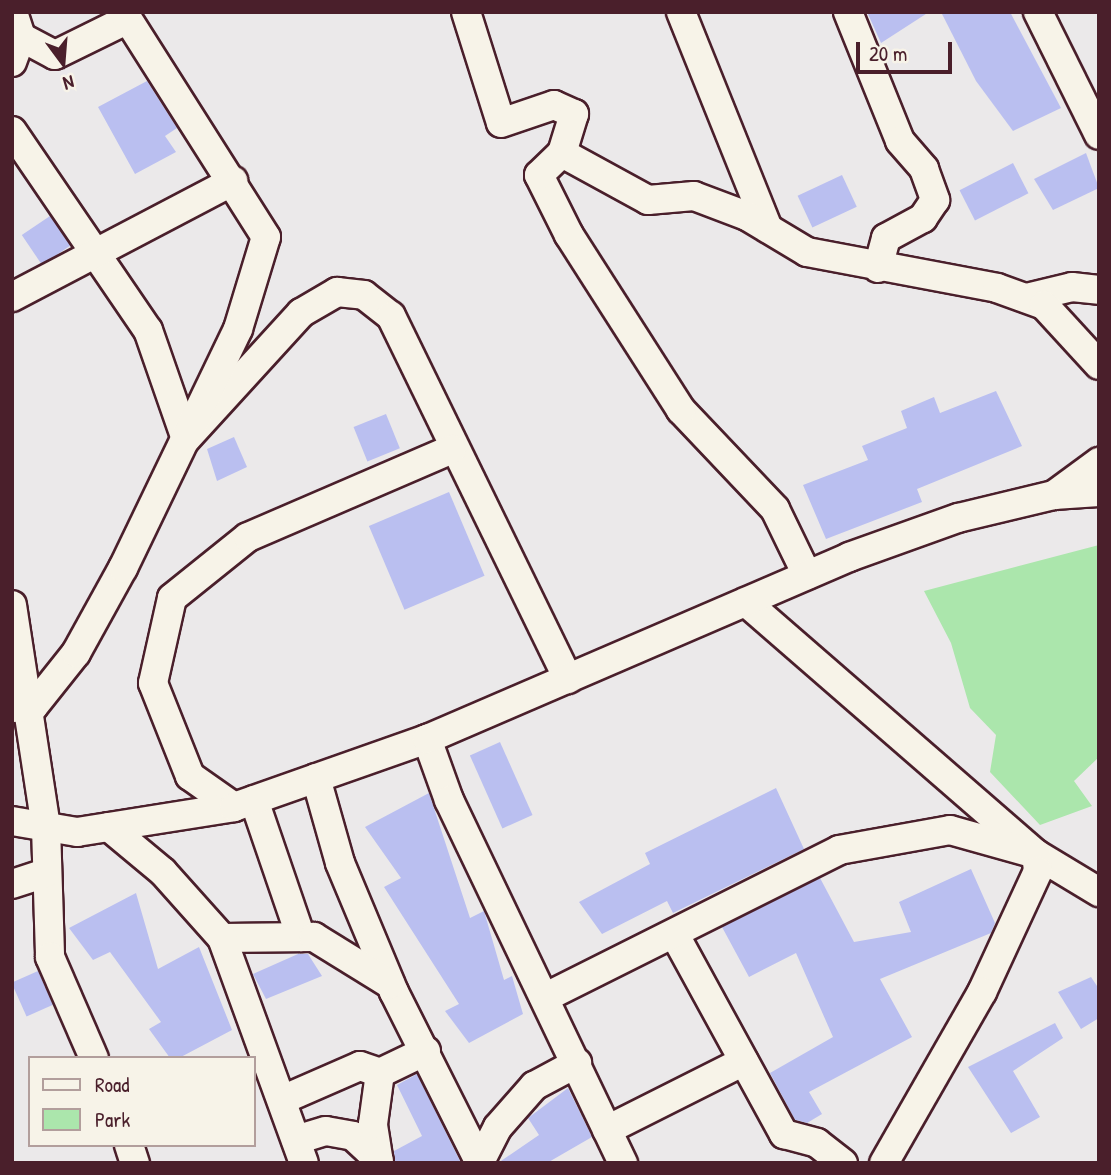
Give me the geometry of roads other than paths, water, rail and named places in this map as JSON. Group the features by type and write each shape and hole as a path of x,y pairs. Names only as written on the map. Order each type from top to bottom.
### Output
{"street":[{"path":"681,12 768,228"},
{"path":"848,12 900,141 924,169 935,200 923,218 886,238 878,268"},
{"path":"1038,12 1099,135"},
{"path":"469,14 501,123 554,105 574,114 562,153 539,175 569,235 681,411 775,509 807,575"},
{"path":"15,37 55,55 125,16 233,181 266,237 237,329 186,439 76,653 22,708"},
{"path":"12,131 148,330 186,439"},
{"path":"562,153 648,200 694,196 768,228 807,252 1026,298 1044,305 1099,365"},
{"path":"12,296 98,255 233,181"},
{"path":"1026,298 1072,287 1099,290"},
{"path":"186,439 233,393 256,355 301,313 337,292 364,295 391,316 452,449 568,679"},
{"path":"301,937 244,803 190,776 153,683 172,598 248,537 452,449"},
{"path":"1054,495 1099,462"},
{"path":"12,821 46,827 109,827 244,803 427,739 807,575 958,518 1054,495 1099,492"},
{"path":"746,603 1036,854 1099,892"},
{"path":"12,605 22,708 46,827 50,957 93,1056"},
{"path":"427,739 449,800 623,1163"},
{"path":"316,778 341,863 390,984 480,1162"},
{"path":"109,827 163,872 222,938 225,962 300,1151 326,1131 352,1136 379,1161"},
{"path":"545,998 676,937 839,850 950,830 1036,854"},
{"path":"884,1163 982,992 1038,871 1036,854"},
{"path":"12,884 46,873"},
{"path":"222,938 314,937 358,959 390,984"},
{"path":"676,937 784,1134 817,1143 843,1163"},
{"path":"282,1100 360,1066 380,1073 425,1051"},
{"path":"607,1130 744,1062"},
{"path":"480,1162 498,1127 534,1086 577,1063"},
{"path":"379,1161 373,1124 380,1073"}]}
